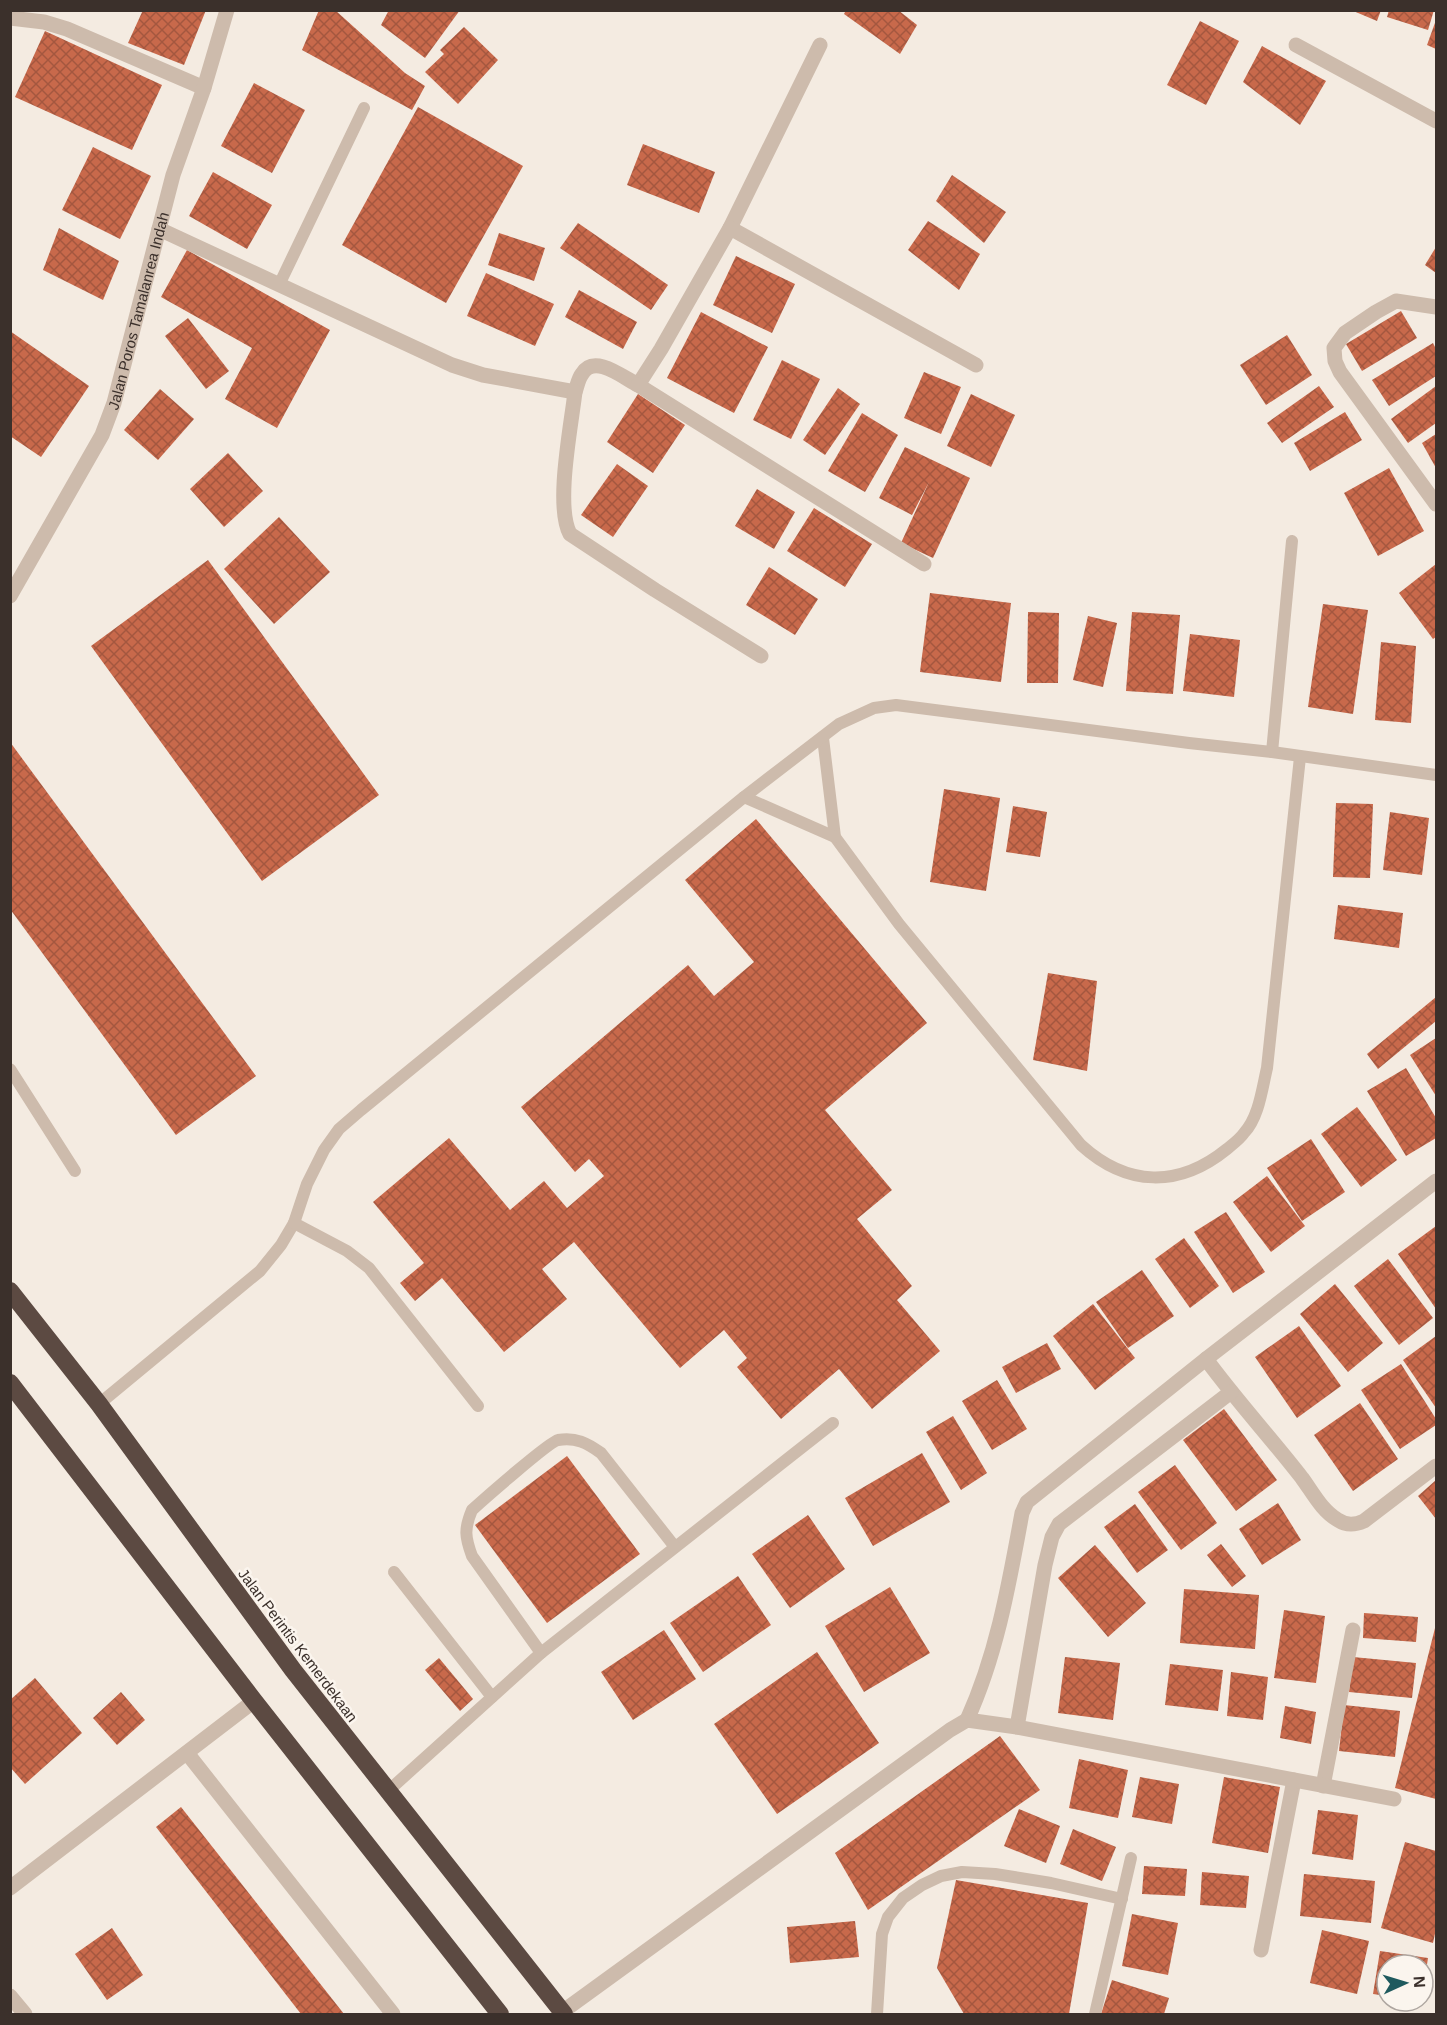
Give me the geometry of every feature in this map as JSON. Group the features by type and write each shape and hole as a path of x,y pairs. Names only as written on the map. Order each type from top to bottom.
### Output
{"highway":[{"name":"Jalan Perintis Kemerdekaan","path":"10,1291 99,1404 293,1671 563,2013"},
{"path":"10,1383 254,1701 500,2014"}],"street":[{"name":"Jalan Poros Tamalanrea Indah","path":"10,596 102,435 120,384 173,175 204,88 227,10"},
{"path":"10,18 44,22 67,29 204,88"},
{"path":"638,385 730,228 820,45"},
{"path":"1296,45 1437,121"},
{"path":"730,228 976,365"},
{"path":"159,229 452,365 493,378 575,392"},
{"path":"1437,307 1396,301 1345,333 1334,348 1335,361 1340,372 1437,504"},
{"path":"761,656 570,534 564,520 563,499 575,392 582,373 591,367 597,365 611,370 638,385 924,564"},
{"path":"563,2013 931,1743 967,1720 982,1687 1001,1619 1022,1513 1027,1502 1206,1359 1437,1181"},
{"path":"1206,1359 1302,1478 1324,1509 1337,1520 1354,1525 1364,1521 1437,1466"},
{"path":"1017,1727 1045,1565 1055,1530 1059,1524 1231,1392"},
{"path":"1323,1786 1353,1630"},
{"path":"10,1888 254,1701"},
{"path":"967,1720 1017,1727 1394,1799"},
{"path":"187,1753 393,2014"},
{"path":"1260,1950 1294,1780"},
{"path":"10,1996 25,2014"}],"lane":[{"path":"279,285 364,108"},
{"path":"1272,752 1292,541"},
{"path":"99,1404 260,1270 281,1245 294,1223 315,1166 339,1129 744,797 839,724 860,713 874,708 896,705 1437,775"},
{"path":"823,738 836,837 899,924 1081,1145 1106,1165 1122,1173 1140,1176 1169,1176 1202,1167 1246,1132 1260,1100 1267,1068 1299,757"},
{"path":"744,797 836,837"},
{"path":"10,1069 75,1171"},
{"path":"294,1223 348,1251 369,1268 478,1406"},
{"path":"387,1792 541,1653 833,1423"},
{"path":"541,1653 472,1556 466,1541 465,1525 472,1510 555,1440 574,1439 587,1443 601,1454 675,1547"},
{"path":"394,1572 492,1697"},
{"path":"1095,2014 1131,1858"},
{"path":"877,2014 882,1934 888,1917 903,1898 941,1876 962,1872 995,1874 1051,1883 1122,1899"}],"building":[{"path":"143,10 206,10 184,65 128,43"},
{"path":"319,10 335,10 405,73 425,86 412,110 302,50"},
{"path":"389,10 460,10 425,58 381,25"},
{"path":"846,10 898,10 917,25 900,54 844,14"},
{"path":"1351,10 1381,10 1377,21"},
{"path":"1389,10 1434,10 1428,30 1387,17"},
{"path":"1436,20 1436,49 1427,45"},
{"path":"1200,21 1239,41 1206,105 1167,85"},
{"path":"464,27 498,60 458,104 425,72 444,54 440,50"},
{"path":"45,31 162,85 132,150 15,97"},
{"path":"1262,46 1326,81 1300,125 1243,82"},
{"path":"254,83 305,110 272,173 221,146"},
{"path":"418,107 523,166 446,303 342,245"},
{"path":"643,144 715,172 699,213 627,185"},
{"path":"93,147 151,176 120,239 62,210"},
{"path":"213,172 272,205 247,249 189,216"},
{"path":"952,175 1006,212 984,243 936,201"},
{"path":"928,221 980,254 959,290 908,250"},
{"path":"578,223 668,285 651,310 560,248"},
{"path":"59,228 119,261 103,300 43,270"},
{"path":"499,233 545,248 534,281 488,265"},
{"path":"1436,247 1436,273 1425,265"},
{"path":"187,250 330,330 277,428 225,399 252,348 161,297"},
{"path":"736,256 795,284 772,333 713,305"},
{"path":"486,273 554,304 535,346 467,316"},
{"path":"579,290 637,322 623,349 565,317"},
{"path":"1401,311 1417,338 1362,371 1346,344"},
{"path":"701,312 768,347 734,413 667,378"},
{"path":"188,318 229,371 206,389 165,336"},
{"path":"10,331 89,386 41,457 10,436"},
{"path":"1287,335 1312,375 1266,405 1240,365"},
{"path":"1433,343 1436,349 1436,376 1389,406 1372,380"},
{"path":"782,360 820,379 791,439 753,420"},
{"path":"924,372 961,387 941,434 904,418"},
{"path":"1319,386 1334,407 1282,443 1267,423"},
{"path":"1436,386 1436,423 1408,443 1391,419"},
{"path":"838,388 860,404 825,455 803,440"},
{"path":"160,389 194,419 158,460 124,430"},
{"path":"638,394 685,425 653,473 607,442"},
{"path":"971,394 1015,415 991,467 947,446"},
{"path":"1345,412 1362,440 1310,471 1294,443"},
{"path":"862,413 898,435 865,492 828,471"},
{"path":"1436,434 1436,468 1422,443"},
{"path":"905,447 970,478 933,558 901,543 929,482 912,515 879,498"},
{"path":"228,453 263,491 224,527 190,489"},
{"path":"617,464 648,486 613,537 581,515"},
{"path":"1389,468 1424,531 1378,556 1344,493"},
{"path":"757,489 795,512 774,549 735,526"},
{"path":"814,508 872,544 845,587 787,551"},
{"path":"279,517 330,572 274,624 224,569"},
{"path":"208,560 379,795 262,881 91,646"},
{"path":"1436,564 1436,637 1433,639 1399,593"},
{"path":"769,567 818,599 795,635 746,605"},
{"path":"930,593 1011,603 1001,682 920,672"},
{"path":"1323,604 1368,610 1353,714 1308,707"},
{"path":"1028,612 1059,613 1058,683 1027,683"},
{"path":"1132,612 1180,615 1173,694 1126,691"},
{"path":"1088,616 1117,623 1103,687 1073,680"},
{"path":"1190,634 1240,640 1234,697 1183,691"},
{"path":"1381,642 1416,646 1411,723 1375,720"},
{"path":"10,742 256,1076 176,1135 10,909"},
{"path":"944,789 1000,798 986,891 930,882"},
{"path":"1336,803 1373,804 1370,878 1333,877"},
{"path":"1013,806 1047,812 1040,857 1006,852"},
{"path":"1390,812 1429,818 1422,875 1383,870"},
{"path":"756,819 927,1023 825,1110 892,1190 857,1219 912,1286 897,1300 940,1351 872,1409 839,1369 781,1419 737,1367 747,1358 724,1330 680,1368 574,1242 542,1269 567,1299 504,1352 442,1278 415,1301 400,1283 424,1263 373,1202 449,1138 510,1210 544,1181 567,1208 604,1176 589,1159 575,1172 521,1107 688,965 714,996 754,962 685,880"},
{"path":"1338,905 1403,913 1399,948 1334,939"},
{"path":"1048,973 1097,981 1087,1071 1033,1060"},
{"path":"1436,997 1436,1021 1378,1069 1367,1054"},
{"path":"1436,1038 1436,1096 1410,1055"},
{"path":"1406,1068 1436,1118 1436,1138 1406,1156 1367,1091"},
{"path":"1357,1107 1397,1160 1361,1187 1321,1134"},
{"path":"1311,1139 1345,1192 1302,1221 1267,1168"},
{"path":"1267,1176 1305,1226 1271,1252 1233,1202"},
{"path":"1226,1212 1265,1272 1233,1293 1194,1232"},
{"path":"1436,1226 1436,1309 1398,1254"},
{"path":"1184,1238 1219,1286 1190,1308 1155,1259"},
{"path":"1388,1259 1433,1318 1399,1345 1354,1286"},
{"path":"1142,1270 1174,1316 1128,1348 1096,1302"},
{"path":"1335,1284 1383,1343 1348,1372 1300,1314"},
{"path":"1093,1304 1135,1358 1095,1390 1053,1336"},
{"path":"1299,1326 1341,1386 1297,1418 1255,1357"},
{"path":"1436,1336 1436,1408 1403,1360"},
{"path":"1047,1343 1061,1369 1016,1393 1002,1367"},
{"path":"1401,1364 1436,1419 1436,1425 1400,1449 1361,1390"},
{"path":"997,1380 1027,1429 992,1450 962,1401"},
{"path":"1360,1403 1398,1459 1353,1491 1314,1435"},
{"path":"1224,1409 1277,1480 1236,1511 1183,1440"},
{"path":"953,1416 987,1473 961,1490 926,1432"},
{"path":"922,1453 950,1502 873,1546 845,1498"},
{"path":"567,1456 640,1554 547,1623 475,1525"},
{"path":"1175,1465 1217,1523 1181,1550 1138,1492"},
{"path":"1436,1480 1436,1519 1418,1496"},
{"path":"1278,1503 1301,1540 1262,1565 1239,1529"},
{"path":"1135,1504 1168,1550 1137,1573 1104,1527"},
{"path":"808,1515 845,1569 790,1608 752,1554"},
{"path":"1221,1544 1246,1576 1232,1587 1207,1555"},
{"path":"1095,1545 1146,1603 1108,1637 1058,1578"},
{"path":"738,1576 771,1625 703,1672 670,1623"},
{"path":"890,1587 930,1653 864,1692 825,1626"},
{"path":"1184,1589 1259,1595 1255,1649 1180,1643"},
{"path":"1284,1610 1325,1616 1316,1683 1274,1678"},
{"path":"1364,1613 1418,1617 1416,1642 1363,1638"},
{"path":"1436,1624 1436,1799 1395,1788"},
{"path":"664,1630 696,1679 633,1720 601,1672"},
{"path":"817,1652 879,1743 777,1814 714,1724"},
{"path":"1065,1657 1120,1663 1113,1720 1058,1713"},
{"path":"1353,1657 1416,1663 1412,1698 1349,1692"},
{"path":"439,1658 473,1699 460,1711 425,1670"},
{"path":"1170,1664 1223,1670 1218,1711 1165,1705"},
{"path":"1231,1672 1268,1677 1263,1720 1227,1716"},
{"path":"35,1678 82,1733 25,1784 10,1767 10,1700"},
{"path":"121,1692 145,1720 117,1745 93,1718"},
{"path":"1344,1705 1400,1711 1395,1757 1339,1751"},
{"path":"1285,1706 1316,1712 1311,1744 1280,1738"},
{"path":"1000,1736 1040,1790 868,1910 835,1853"},
{"path":"1079,1759 1128,1770 1118,1818 1069,1808"},
{"path":"1140,1777 1179,1784 1172,1824 1132,1817"},
{"path":"1224,1777 1280,1787 1268,1853 1212,1843"},
{"path":"181,1807 344,2014 301,2014 156,1827"},
{"path":"1019,1809 1060,1826 1046,1863 1004,1846"},
{"path":"1318,1810 1358,1815 1353,1860 1312,1854"},
{"path":"1073,1829 1116,1847 1102,1881 1060,1864"},
{"path":"1405,1842 1436,1851 1436,1929 1433,1943 1381,1928"},
{"path":"1144,1866 1187,1869 1185,1896 1142,1894"},
{"path":"1202,1872 1249,1876 1246,1908 1200,1905"},
{"path":"1304,1874 1375,1881 1371,1923 1300,1916"},
{"path":"956,1880 1088,1903 1069,2014 964,2014 937,1968"},
{"path":"1132,1914 1178,1923 1168,1975 1122,1966"},
{"path":"855,1921 859,1957 790,1963 787,1927"},
{"path":"112,1928 143,1975 107,2000 75,1954"},
{"path":"1322,1930 1369,1941 1357,1994 1310,1983"},
{"path":"1112,1980 1169,1998 1164,2014 1101,2014"}]}
